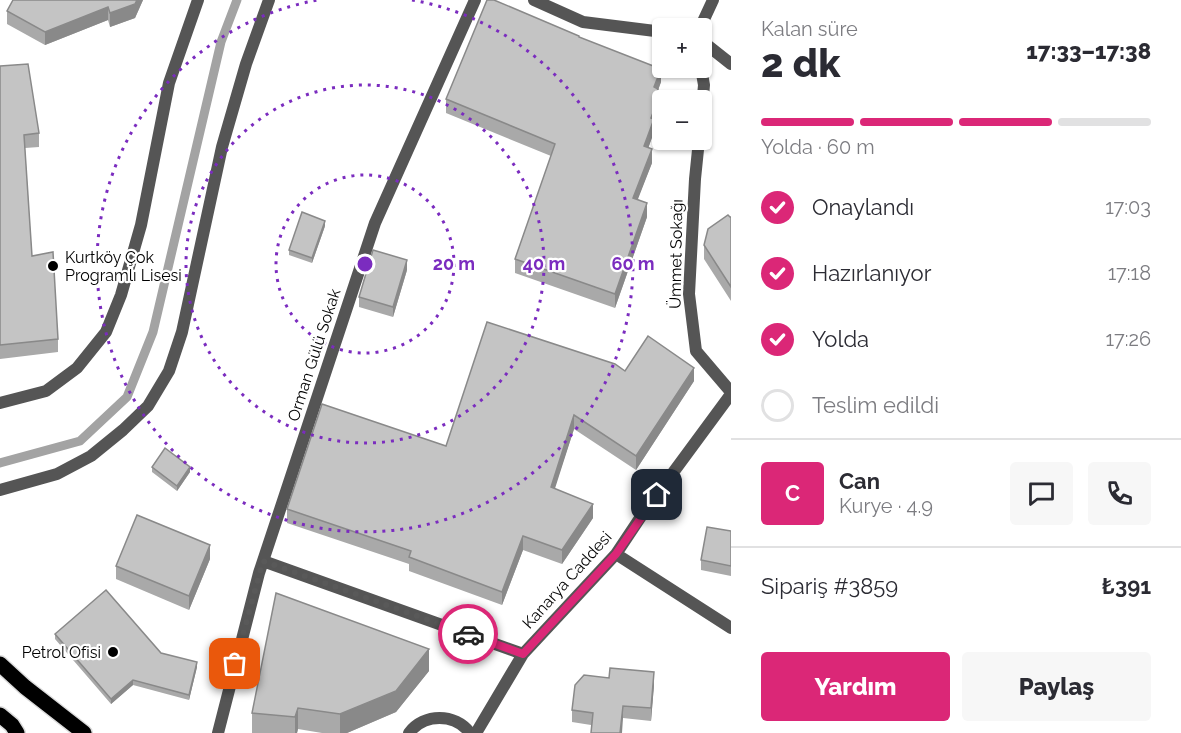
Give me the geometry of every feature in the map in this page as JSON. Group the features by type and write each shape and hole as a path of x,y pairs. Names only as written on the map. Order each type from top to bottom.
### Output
{"main road":[{"path":"0,664 25,687 84,733"},
{"path":"0,715 12,725 17,733"}],"street":[{"path":"0,403 46,391 77,368 106,332 121,295 141,225 169,82 198,0"},
{"path":"0,490 57,474 91,456 148,406 169,371 182,332 222,147 246,64 269,0"},
{"name":"Orman Gülü Sokak","path":"218,733 263,561 375,223 475,0"},
{"path":"534,0 583,22 652,31"},
{"path":"705,18 713,0"},
{"path":"712,49 731,64"},
{"name":"Ümmet Sokağı","path":"698,150 689,294 696,351 731,393"},
{"name":"Kanarya Caddesi","path":"476,733 523,654 616,554 731,393"},
{"path":"616,554 731,628"},
{"path":"263,561 523,654"},
{"path":"409,733 420,722 432,718 444,718 456,721 470,733"}],"building":[{"path":"13,0 137,0 135,4 110,13 108,7 45,32 7,11"},
{"path":"487,0 494,0 652,65 652,78 658,78 654,87 658,89 652,90 652,124 644,146 652,149 633,198 647,203 615,294 515,259 555,144 446,99"},
{"path":"28,64 39,133 24,135 32,256 53,252 58,339 0,345 0,66"},
{"path":"302,212 325,221 312,258 289,250"},
{"path":"728,215 731,217 731,287 704,245 708,229"},
{"path":"373,250 407,260 393,307 359,297"},
{"path":"487,322 615,364 625,371 648,336 694,368 636,456 574,415 551,487 593,504 562,550 523,536 502,592 409,557 411,551 287,509 322,404 446,446"},
{"path":"165,448 190,467 177,486 152,467"},
{"path":"137,515 210,545 189,596 116,566"},
{"path":"707,527 731,531 731,566 701,560"},
{"path":"106,590 161,653 197,662 189,695 133,680 111,699 55,634"},
{"path":"276,593 429,649 396,691 340,714 298,708 295,717 252,713"},
{"path":"610,668 654,672 651,708 623,706 620,733 591,733 593,713 572,710 575,685 584,675 609,678"}],"waterway":[{"path":"0,463 80,441 127,397 153,332 221,42 237,0"}],"way so far":[{"path":"235,664 263,561 468,634"}],"place":[{"name":"Kurtköy Çok Programlı Lisesi","path":"53,266"},
{"name":"Petrol Ofisi","path":"113,652"}],"route":[{"path":"468,634 523,654 616,554 657,495"}]}
